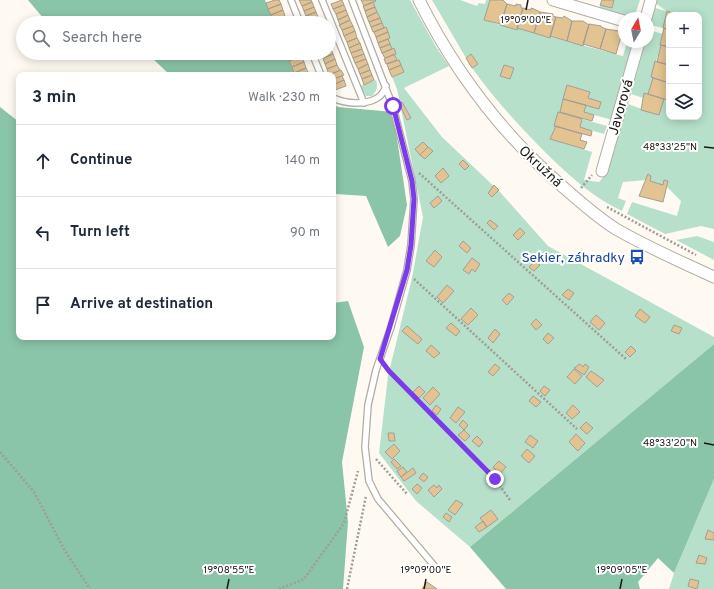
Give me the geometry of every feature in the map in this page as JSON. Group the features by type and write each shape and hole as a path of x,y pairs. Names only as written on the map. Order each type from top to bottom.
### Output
{"street":[{"name":"Okružná","path":"419,0 431,24 463,76 507,133 529,156 575,197 616,229 714,277"},
{"path":"553,0 618,19"},
{"path":"648,12 651,0"},
{"name":"Javorová","path":"602,171 637,48"}],"lane":[{"path":"291,0 297,16"},
{"path":"322,0 329,16"},
{"path":"352,0 393,106 414,199 411,245 407,270 380,359 368,405 365,447 369,481 378,499 437,569"},
{"path":"336,34 364,103"},
{"path":"315,60 320,72"},
{"path":"336,99 364,103 380,96 386,86"}],"path":[{"path":"407,164 447,197 626,359"},
{"path":"582,187 588,179"},
{"path":"575,185 581,190"},
{"path":"606,206 701,257"},
{"path":"407,270 415,280 577,429"},
{"path":"380,359 389,371 495,479 510,500"},
{"path":"365,447 407,494"},
{"path":"0,452 34,492 65,551 90,589"},
{"path":"279,589 304,579 344,523 359,470"},
{"path":"347,589 369,481"}],"green space":[{"path":"28,0 265,0 271,16 41,16"},
{"path":"375,0 410,0 436,47 449,66 404,88 442,137 499,191 548,246 714,337 714,344 470,547 416,501 379,453 388,376 412,278 423,217 397,89 392,77 404,72 399,60 397,60 394,54 396,54 388,39 390,38 386,28 384,28 373,2"},
{"path":"432,0 460,0 477,6 479,3 485,4 486,0 490,0 485,20 516,30 517,28 623,56 625,48 632,48 612,120 584,112 586,105 599,109 601,102 588,98 590,92 567,85 560,112 558,112 556,126 550,139 592,152 584,180 599,182 605,175 625,103 659,115 664,99 666,99 666,120 702,120 702,12 667,11 663,28 654,26 654,12 655,8 666,11 654,2 655,0 714,0 714,229 701,226 665,234 627,214 632,202 677,216 681,201 666,186 668,181 665,180 663,185 650,181 651,176 648,175 646,180 623,182 618,198 626,201 622,211 584,188 540,147 490,92 472,68 478,64 471,54 466,58"},
{"path":"614,0 640,0 636,12 618,12 618,15 599,9 600,5 612,8"},
{"path":"654,31 663,34 651,77 653,78 648,94 643,98 631,94 643,48 654,48"},
{"path":"154,60 289,60 294,72 167,72"},
{"path":"376,80 377,86 375,92 372,96 366,96 360,86"},
{"path":"336,106 393,112 407,205 400,236 388,247 366,196 336,194"},
{"path":"0,107 16,120 16,340 336,340 336,303 348,301 364,347 342,462 348,522 343,589 0,589"},
{"path":"582,119 607,126 604,134 580,127"},
{"path":"697,236 714,242 714,260 676,240"},
{"path":"714,344 714,479 674,573 658,558 638,582 640,589 506,589 470,547"},
{"path":"714,479 714,589 669,589 674,573"}],"building":[{"path":"279,0 281,4 268,9 266,3"},
{"path":"299,0 311,0 312,2 302,6"},
{"path":"342,0 344,5 333,9 331,4"},
{"path":"361,0 375,0 376,1 364,6"},
{"path":"490,0 503,0 507,4 501,24 484,20"},
{"path":"602,0 614,0 612,8 600,5"},
{"path":"312,2 314,7 304,11 302,6"},
{"path":"373,2 375,7 365,11 363,6"},
{"path":"281,4 283,10 271,15 268,9"},
{"path":"507,4 516,6 516,4 521,5 521,8 523,8 517,30 500,25"},
{"path":"344,5 346,10 336,14 333,9"},
{"path":"314,7 316,12 306,16 304,11"},
{"path":"375,7 377,12 367,17 365,11"},
{"path":"523,8 531,10 531,8 540,12 534,33 517,28"},
{"path":"283,10 285,16 271,16"},
{"path":"346,10 348,15 338,20 336,14"},
{"path":"316,12 318,16 306,16"},
{"path":"377,12 380,18 369,22 367,17"},
{"path":"540,12 553,14 553,16 556,17 550,38 534,33"},
{"path":"348,15 350,20 340,25 338,20"},
{"path":"666,15 666,29 663,28"},
{"path":"564,16 572,21 567,41 550,36 556,17 563,18"},
{"path":"380,18 382,23 371,27 369,22"},
{"path":"350,20 353,26 342,30 339,25"},
{"path":"572,21 583,21 589,25 583,46 567,41"},
{"path":"382,23 384,28 373,32 371,27"},
{"path":"589,24 601,26 606,29 600,49 583,44"},
{"path":"353,26 355,31 344,36 342,30"},
{"path":"386,27 388,32 376,37 374,32"},
{"path":"664,28 666,29 666,46 660,45"},
{"path":"606,29 618,31 618,47 616,54 600,49"},
{"path":"355,31 357,38 347,42 344,36"},
{"path":"388,32 390,38 378,43 376,37"},
{"path":"357,38 360,43 349,48 347,42"},
{"path":"388,39 390,44 380,48 378,43"},
{"path":"360,43 362,49 351,53 349,48"},
{"path":"390,44 392,49 382,53 380,48"},
{"path":"661,45 666,46 666,64 657,62"},
{"path":"394,48 396,54 385,58 382,53"},
{"path":"362,49 364,54 353,58 351,53"},
{"path":"364,54 366,59 355,63 353,58"},
{"path":"394,54 397,60 386,64 384,59"},
{"path":"471,54 478,64 472,68 466,58"},
{"path":"366,59 368,64 358,69 355,63"},
{"path":"303,60 304,62 292,67 289,61"},
{"path":"324,60 333,60 325,64"},
{"path":"335,60 337,65 327,69 325,64"},
{"path":"399,60 401,65 389,70 387,64"},
{"path":"655,61 666,64 666,82 651,77"},
{"path":"304,62 306,68 294,72 292,67"},
{"path":"368,64 370,70 360,74 358,69"},
{"path":"337,65 340,70 336,72 328,72 327,69"},
{"path":"401,65 404,72 392,77 389,70"},
{"path":"504,65 514,68 510,79 500,76"},
{"path":"306,68 308,72 296,72"},
{"path":"341,70 344,75 336,78 336,72"},
{"path":"370,70 372,75 362,79 360,74"},
{"path":"372,75 374,80 364,85 362,79"},
{"path":"342,76 344,80 336,84 336,78"},
{"path":"653,78 666,82 666,100 648,94"},
{"path":"344,80 346,86 336,90 336,84"},
{"path":"567,85 590,92 588,98 601,102 599,109 563,99"},
{"path":"644,93 664,99 659,115 641,110"},
{"path":"563,99 586,105 584,112 594,115 592,121 560,112"},
{"path":"402,102 411,118 407,120 399,103"},
{"path":"558,112 582,119 580,127 592,131 591,136 554,126"},
{"path":"556,126 582,134 580,140 587,142 584,149 550,139"},
{"path":"423,142 428,147 420,155 415,149"},
{"path":"428,147 433,151 425,159 420,155"},
{"path":"463,160 469,166 465,170 459,164"},
{"path":"443,168 449,176 441,183 435,176"},
{"path":"648,174 651,176 650,181 663,185 664,180 668,181 663,202 639,196"},
{"path":"494,185 499,190 492,197 488,193"},
{"path":"438,196 442,201 434,208 430,203"},
{"path":"490,220 498,226 494,230 487,223"},
{"path":"520,228 525,233 518,240 513,235"},
{"path":"463,241 471,248 467,253 459,246"},
{"path":"435,250 442,257 434,267 426,261"},
{"path":"472,258 480,264 475,272 472,269 469,274 463,270"},
{"path":"535,261 540,265 534,271 529,267"},
{"path":"447,285 454,291 443,303 437,297"},
{"path":"568,289 574,293 569,300 562,295"},
{"path":"509,293 514,297 507,305 502,300"},
{"path":"471,308 478,315 468,325 461,319"},
{"path":"640,309 650,317 645,323 635,316"},
{"path":"596,315 605,323 599,330 590,322"},
{"path":"536,319 542,325 536,330 531,324"},
{"path":"451,323 460,331 456,336 446,328"},
{"path":"674,325 682,328 679,334 671,331"},
{"path":"407,326 422,339 418,344 402,331"},
{"path":"495,329 500,334 493,343 488,338"},
{"path":"548,333 554,338 548,344 543,339"},
{"path":"431,345 440,353 434,358 426,351"},
{"path":"631,346 636,351 630,357 625,352"},
{"path":"495,364 500,368 493,376 488,372"},
{"path":"580,364 583,367 585,364 589,367 584,375 574,368"},
{"path":"574,369 582,376 575,384 567,377"},
{"path":"591,371 604,380 597,387 586,377"},
{"path":"419,386 425,392 419,398 413,392"},
{"path":"544,386 550,390 545,396 540,391"},
{"path":"433,387 440,394 430,405 423,398"},
{"path":"533,396 541,402 536,407 529,401"},
{"path":"436,405 441,409 437,415 432,411"},
{"path":"573,405 580,412 572,419 566,413"},
{"path":"458,407 465,412 456,423 450,418"},
{"path":"463,420 468,425 464,430 459,425"},
{"path":"586,422 593,428 587,434 580,428"},
{"path":"464,430 470,436 465,441 458,435"},
{"path":"388,433 394,433 395,441 389,441"},
{"path":"576,434 585,443 578,451 569,442"},
{"path":"530,435 538,441 533,448 525,442"},
{"path":"477,436 483,442 479,447 472,441"},
{"path":"394,444 400,451 392,459 385,452"},
{"path":"527,449 535,456 529,463 521,456"},
{"path":"394,459 401,466 397,469 391,462"},
{"path":"499,461 506,467 500,474 493,467"},
{"path":"403,467 407,472 401,477 397,471"},
{"path":"413,468 416,473 404,481 401,477"},
{"path":"423,473 428,477 424,482 419,478"},
{"path":"417,484 422,488 417,494 412,489"},
{"path":"434,485 437,488 439,485 442,489 434,497 428,490"},
{"path":"456,500 463,504 455,515 448,510"},
{"path":"491,510 498,519 487,527 480,518"},
{"path":"446,513 452,517 449,522 443,517"},
{"path":"483,521 487,527 479,532 475,527"},
{"path":"708,530 714,533 714,540 705,539"},
{"path":"699,555 707,558 705,564 696,563"},
{"path":"690,579 699,581 697,589 688,586"},
{"path":"427,582 437,589 422,589"}],"place":[{"name":"Sekier, záhradky","path":"637,257"}],"route":[{"path":"393,106 412,181 414,199 411,245 407,270 391,327 380,359 389,371 495,479"}]}
